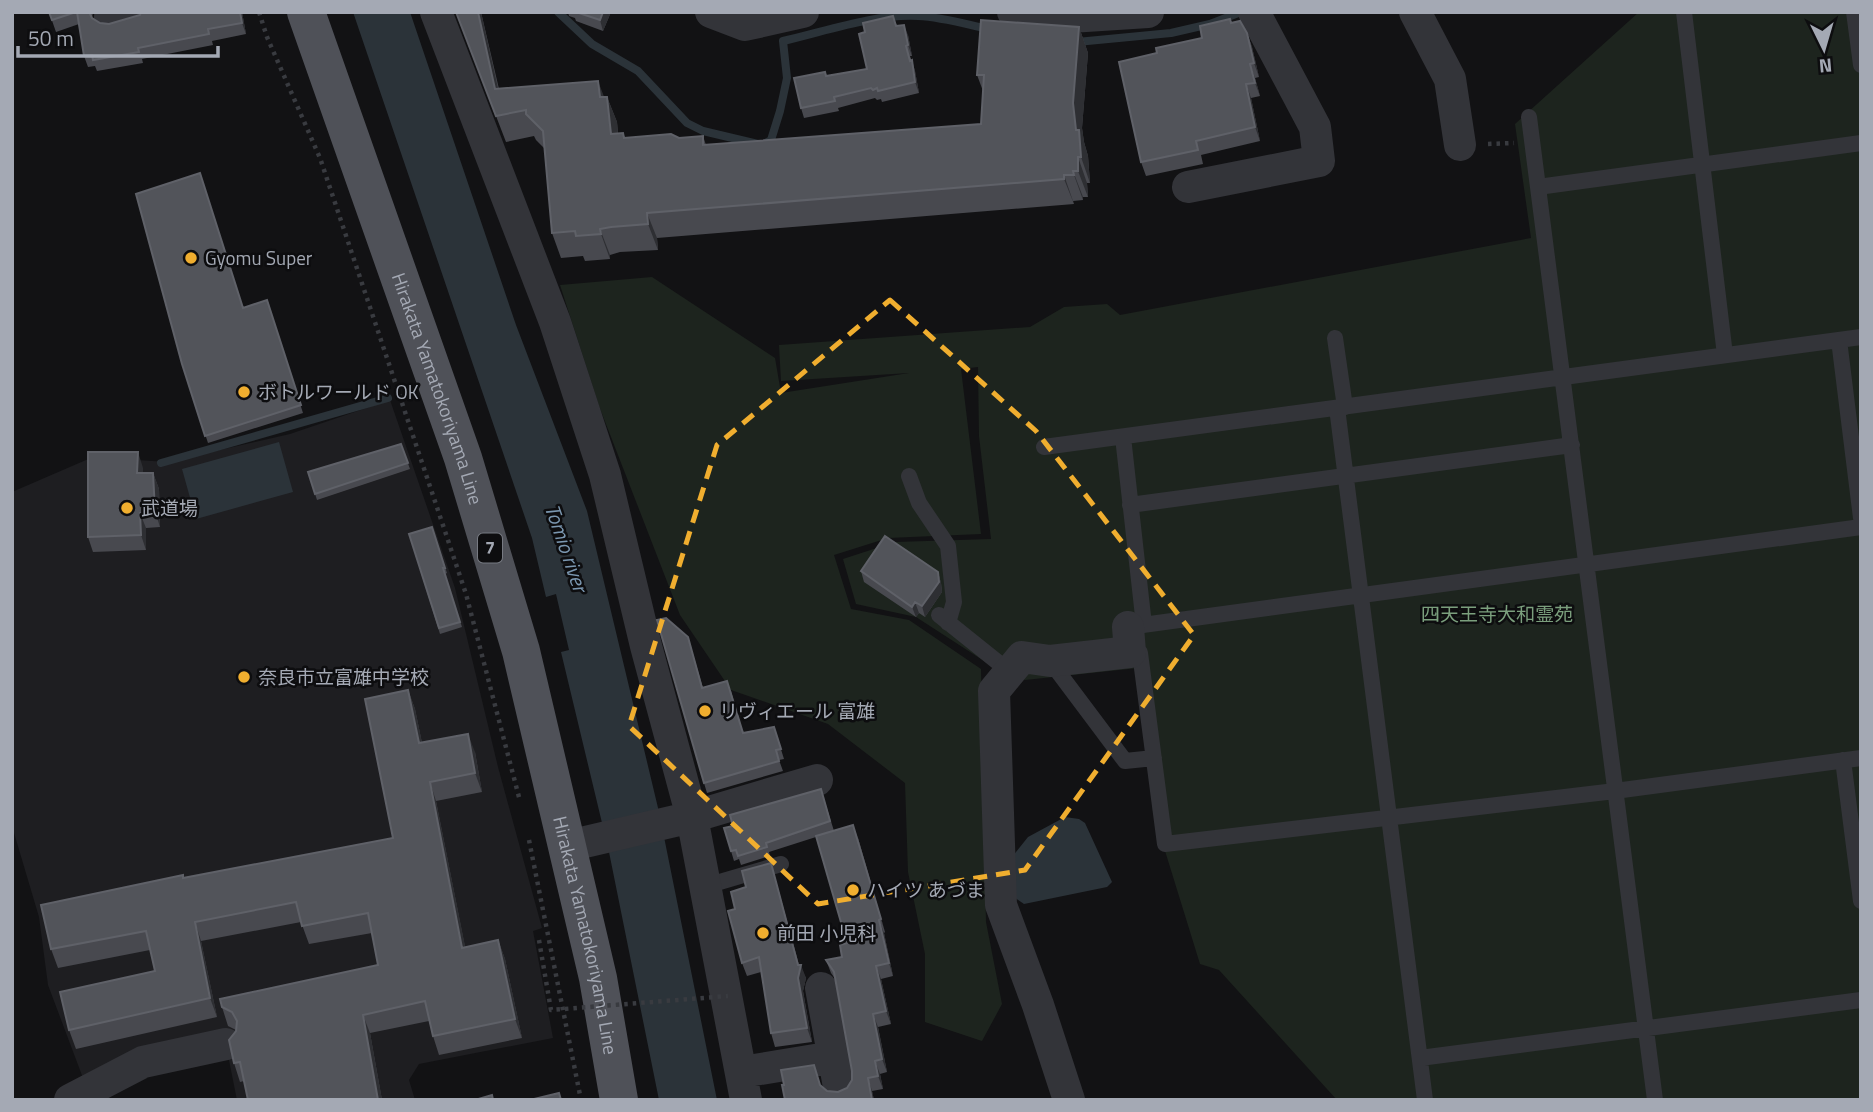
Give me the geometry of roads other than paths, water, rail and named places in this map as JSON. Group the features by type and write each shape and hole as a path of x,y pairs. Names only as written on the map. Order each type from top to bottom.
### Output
{"main road":[{"name":"Hirakata Yamatokoriyama Line","path":"306,12 463,458 582,843 598,978 619,1100"}],"street":[{"path":"436,12 555,322 601,463 692,817 744,1086 836,1072 821,988"},
{"path":"711,12 745,25 803,12"},
{"path":"1013,12 1040,19 1148,12"},
{"path":"1188,187 1320,161 1315,127 1254,12"},
{"path":"1428,17 1450,79 1460,145"},
{"path":"1069,1100 1038,1004 1001,905 994,691 1022,657 1050,661 1134,635"},
{"path":"582,843 692,817 817,780"},
{"path":"70,1100 143,1062 226,1044"}],"lane":[{"path":"1684,12 1725,355"},
{"path":"1854,12 1861,65"},
{"path":"1529,117 1655,1100"},
{"path":"1538,187 1861,143"},
{"path":"1044,447 1861,337"},
{"path":"1335,338 1345,476 1425,1100"},
{"path":"1839,340 1861,518"},
{"path":"1123,437 1130,505 1134,635 1140,653 1165,845 1615,791 1861,758"},
{"path":"1130,505 1572,445"},
{"path":"909,476 919,503 948,546 954,603 944,619 1010,672"},
{"path":"1134,635 1360,595 1861,527"},
{"path":"1050,661 1125,761 1154,758"},
{"path":"1843,760 1861,901"},
{"path":"706,886 781,864"},
{"path":"1420,1058 1861,1000"}],"water":[{"name":"Tomio river","path":"353,12 410,12 516,325 587,511 659,812 717,1100 659,1100 609,852 561,652 569,650 556,594 546,597 532,538"},
{"path":"279,442 293,492 196,519 182,469"},
{"path":"1065,817 1079,819 1085,823 1112,882 1107,887 1024,904 1011,895 1012,857 1028,837"}],"waterway":[{"path":"558,12 592,44 638,71 687,123 703,131 762,145 771,140 787,78 783,41 867,20 901,16 936,18 988,29"},
{"path":"1077,42 1171,33 1210,24 1241,12"},
{"path":"161,463 388,398"}],"place":[{"name":"Gyomu Super","path":"191,258"},
{"name":"ボトルワールド OK","path":"244,392"},
{"name":"武道場","path":"127,508"},
{"name":"奈良市立富雄中学校","path":"244,677"},
{"name":"リヴィエール 富雄","path":"705,711"},
{"name":"ハイツ あづま","path":"853,890"},
{"name":"前田 小児科","path":"763,933"}],"park label":[{"name":"四天王寺大和霊苑","path":"1497,614"}]}
